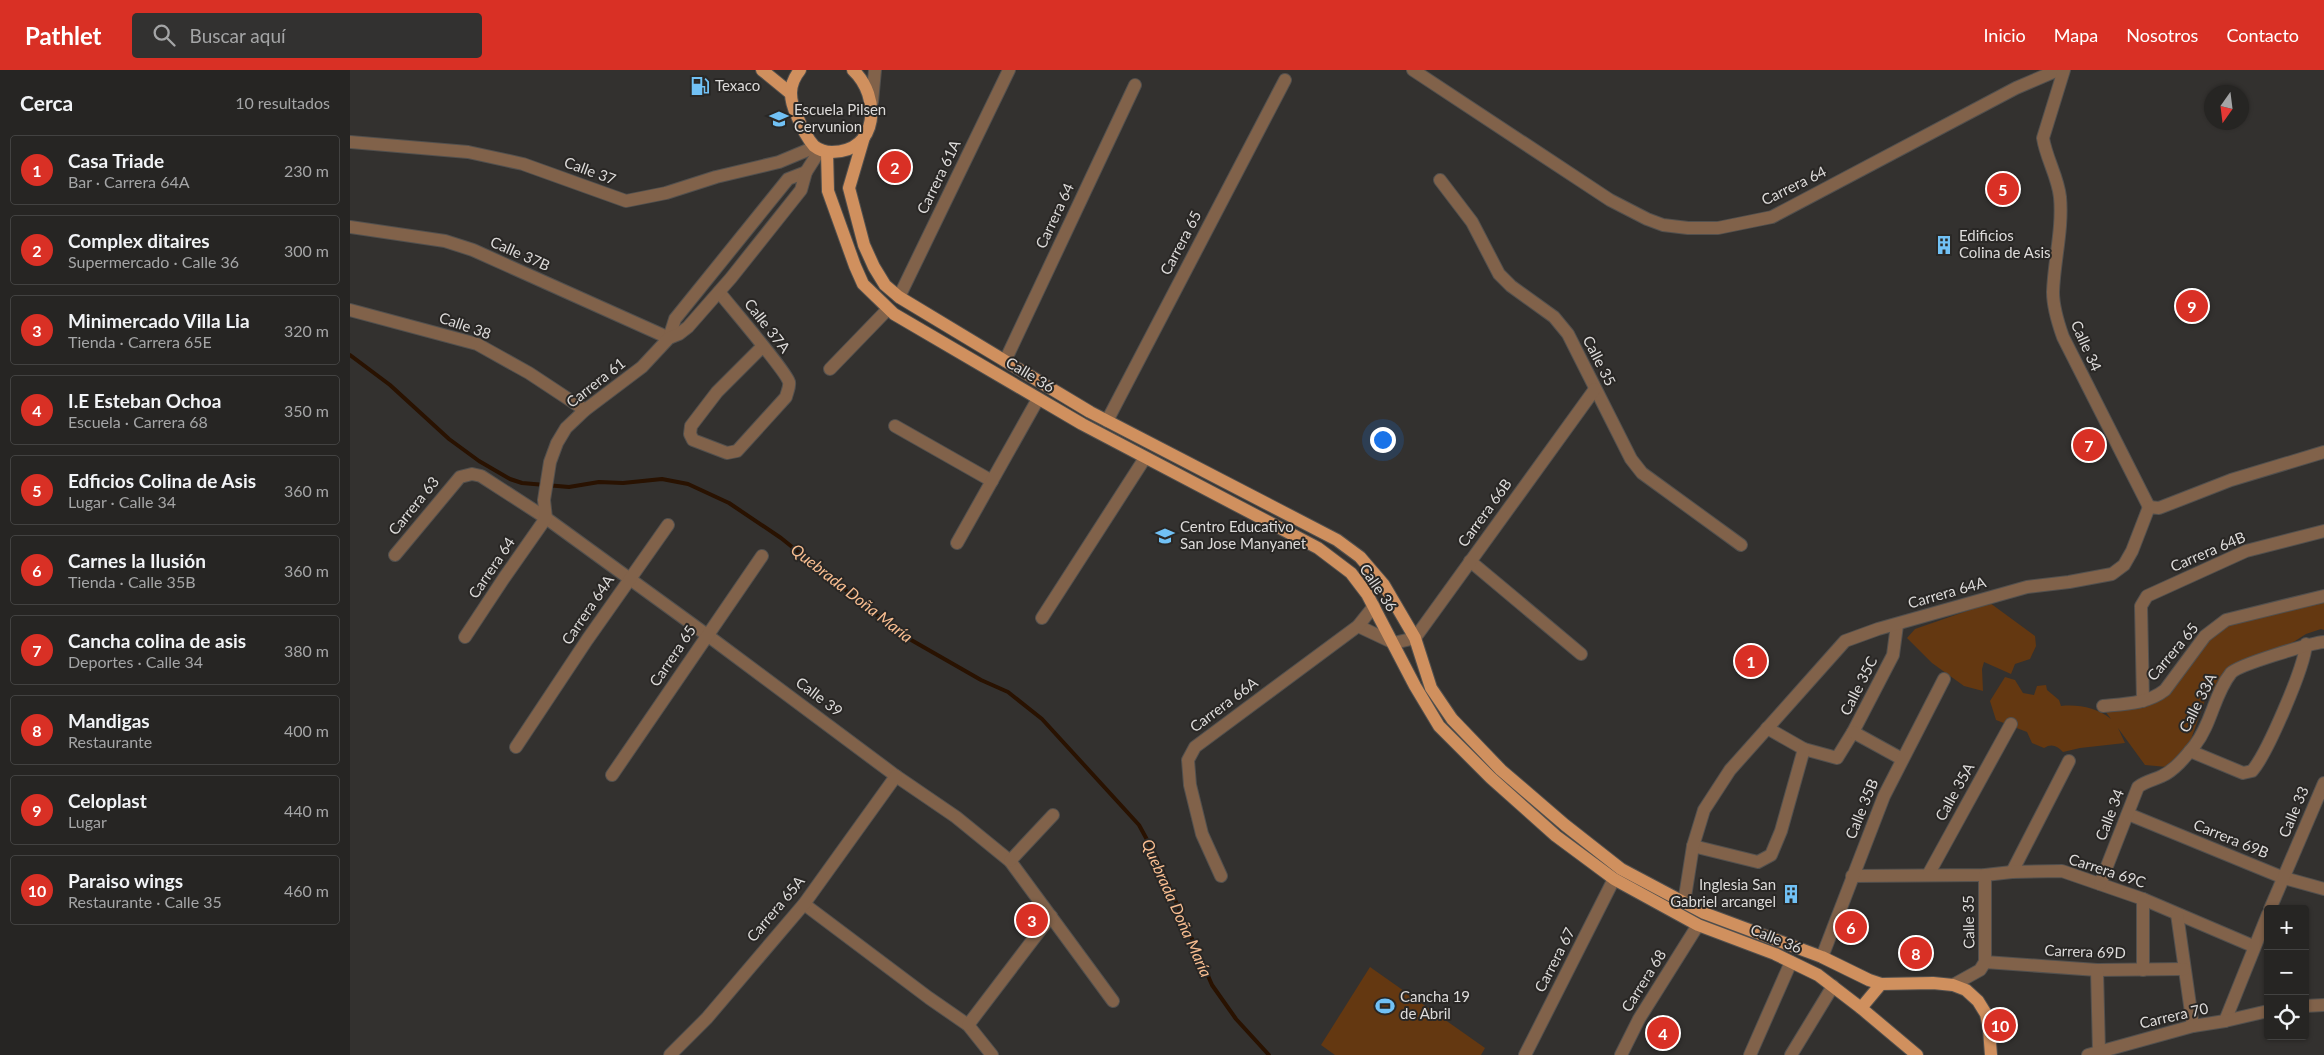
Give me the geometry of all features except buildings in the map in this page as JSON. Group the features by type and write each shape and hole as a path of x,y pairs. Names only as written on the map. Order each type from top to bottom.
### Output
{"main road":[{"path":"762,70 790,92 799,122 821,150 843,152 856,146 864,137"},
{"path":"790,92 800,70"},
{"path":"853,70 862,79 872,102"},
{"name":"Calle 36","path":"872,102 870,123 849,188 864,245 885,285 899,297 1107,421 1337,540 1360,557 1384,585 1415,638 1431,688 1446,712 1501,770 1565,825 1621,869 1704,913 1822,957 1868,980 1881,984"},
{"name":"Calle 36","path":"821,150 828,190 855,266 863,284 888,309 1038,399 1318,548 1351,573 1374,606 1415,686 1439,726 1491,778 1550,830 1614,879 1698,925 1791,962 1833,986 1916,1055"},
{"path":"1861,1008 1881,984 1933,982 1953,984 1966,990 1978,1001 1986,1014 1991,1055"}],"street":[{"path":"872,102 875,70"},
{"name":"Carrera 61A","path":"899,297 1009,70"},
{"name":"Carrera 64","path":"1413,70 1610,200 1641,217 1663,225 1688,228 1718,228 1772,217 2016,88 2058,70"},
{"name":"Calle 34","path":"2064,70 2043,138 2060,194 2061,212 2053,294 2056,316 2063,337 2149,507"},
{"name":"Carrera 65","path":"1107,421 1285,80"},
{"name":"Carrera 64","path":"1005,361 1135,85"},
{"name":"Calle 37","path":"350,142 468,152 523,164 626,201 666,193 716,177 821,150"},
{"name":"Carrera 61","path":"546,518 544,500 550,462 557,443 566,428 585,410 642,367 669,338 679,334 688,327 719,292 801,190 806,172 821,150"},
{"name":"Carrera 61","path":"669,338 675,318 788,179 806,172"},
{"name":"Calle 35","path":"1440,180 1472,222 1499,274 1510,286 1554,316 1568,334 1631,459 1642,472 1741,545"},
{"name":"Calle 37B","path":"350,227 445,241 454,244 669,338"},
{"name":"Calle 37A","path":"719,292 763,346 789,380 786,397 737,450 727,453 693,440 690,434 691,426 696,419 717,392 763,346"},
{"path":"830,369 888,309"},
{"name":"Calle 38","path":"350,310 476,344 529,373 585,410"},
{"name":"Carrera 66B","path":"1415,638 1595,389"},
{"path":"957,543 1038,399"},
{"path":"895,426 992,481"},
{"path":"2149,507 2159,508 2231,480 2324,452"},
{"path":"1042,618 1146,458"},
{"name":"Calle 39","path":"460,477 472,474 481,476 546,518 896,776 956,817 1010,861 1113,1001"},
{"name":"Carrera 63","path":"395,556 448,489 460,477"},
{"name":"Carrera 64A","path":"1684,903 1693,846 1704,810 1730,770 1845,641 2027,587 2112,574 2124,565 2132,551 2149,507"},
{"name":"Carrera 64","path":"465,637 546,518"},
{"name":"Carrera 64A","path":"516,747 629,578 668,525"},
{"name":"Carrera 64B","path":"2143,701 2141,606 2147,596 2246,551 2324,531"},
{"name":"Carrera 65","path":"612,775 762,556"},
{"path":"1470,561 1582,654"},
{"name":"Carrera 65","path":"2103,706 2143,701 2165,690 2205,636 2226,620 2324,596"},
{"name":"Carrera 66A","path":"1221,876 1202,834 1190,785 1188,760 1195,747 1358,626 1374,606"},
{"name":"Calle 35C","path":"1804,749 1837,758 1853,732 1893,655 1897,625"},
{"path":"1358,626 1394,643 1415,638"},
{"name":"Calle 33A","path":"2138,787 2171,771 2190,751 2206,729 2220,694 2232,672 2250,663 2282,654 2306,644 2324,642"},
{"path":"2190,751 2243,773 2252,771 2270,740 2301,667 2306,644"},
{"name":"Calle 35B","path":"1822,957 1884,796 1944,679"},
{"name":"Calle 35A","path":"1928,875 2011,724"},
{"path":"1693,846 1758,862 1771,855 1781,831 1804,749 1767,728"},
{"path":"1853,732 1902,759"},
{"path":"2012,872 2069,761"},
{"name":"Carrera 65A","path":"670,1055 707,1018 804,904 896,776"},
{"name":"Calle 33","path":"2272,905 2324,783"},
{"name":"Calle 34","path":"2100,884 2138,787"},
{"name":"Carrera 69B","path":"2128,814 2284,878 2324,889"},
{"path":"1010,861 1053,815"},
{"name":"Carrera 69C","path":"1852,876 1985,875 2012,872 2062,871 2143,899 2254,946"},
{"name":"Calle 35","path":"1953,984 1980,970 1985,962 1985,875"},
{"name":"Carrera 67","path":"1525,1055 1614,879"},
{"path":"2143,899 2143,970"},
{"path":"804,904 968,1025 992,1055"},
{"path":"2177,914 2193,1026"},
{"path":"968,1025 1051,916"},
{"path":"2225,1021 2264,923"},
{"name":"Carrera 68","path":"1621,1055 1639,1019 1698,925"},
{"path":"1750,1055 1791,962"},
{"name":"Carrera 69D","path":"1985,962 2097,970 2184,969"},
{"path":"2094,1053 2097,970"},
{"path":"1791,1055 1833,986"},
{"path":"2309,1006 2324,1005"},
{"name":"Carrera 70","path":"2094,1053 2193,1026 2225,1021 2264,1011"}],"shaded area":[{"path":"2324,602 2324,630 2321,629 2306,634 2281,650 2229,669 2205,700 2190,742 2167,767 2145,765 2118,728 2125,743 2080,748 2063,752 2054,746 2044,748 2032,743 2027,732 1996,720 1990,701 2005,677 2015,680 2023,693 2034,695 2037,686 2046,685 2047,690 2059,700 2061,706 2088,708 2100,712 2111,719 2105,711 2162,700 2172,692 2186,664 2225,622"},
{"path":"1990,603 2035,636 2036,646 2030,659 2015,664 2011,674 1984,662 1982,669 1983,691 1964,686 1932,663 1907,638 1915,629"},
{"name":"Cancha 19 de Abril","path":"1370,967 1485,1048 1481,1055 1335,1055 1321,1045"}],"waterway":[{"name":"Quebrada Doña María","path":"350,355 390,385 449,439 479,461 510,479 522,483 569,487 599,482 623,483 662,479 688,484 729,503 781,538 899,633 981,680 1008,692 1042,719 1139,825 1157,858 1212,985 1236,1019 1269,1055"}],"place":[{"name":"Texaco","path":"700,86"},
{"name":"Escuela Pilsen Cervunion","path":"779,119"},
{"name":"Complex ditaires","path":"895,167"},
{"name":"Edficios Colina de Asis","path":"2003,189"},
{"name":"Edificios Colina de Asis","path":"1944,245"},
{"name":"Celoplast","path":"2192,306"},
{"name":"Cancha colina de asis","path":"2089,445"},
{"name":"Centro Educativo San Jose Manyanet","path":"1165,536"},
{"name":"Casa Triade","path":"1751,661"},
{"name":"Inglesia San Gabriel arcangel","path":"1791,894"},
{"name":"Minimercado Villa Lia","path":"1032,920"},
{"name":"Carnes la Ilusión","path":"1851,927"},
{"name":"Mandigas","path":"1916,953"},
{"name":"Cancha 19 de Abril","path":"1385,1006"},
{"name":"Paraiso wings","path":"2000,1025"},
{"name":"I.E Esteban Ochoa","path":"1663,1033"}]}
